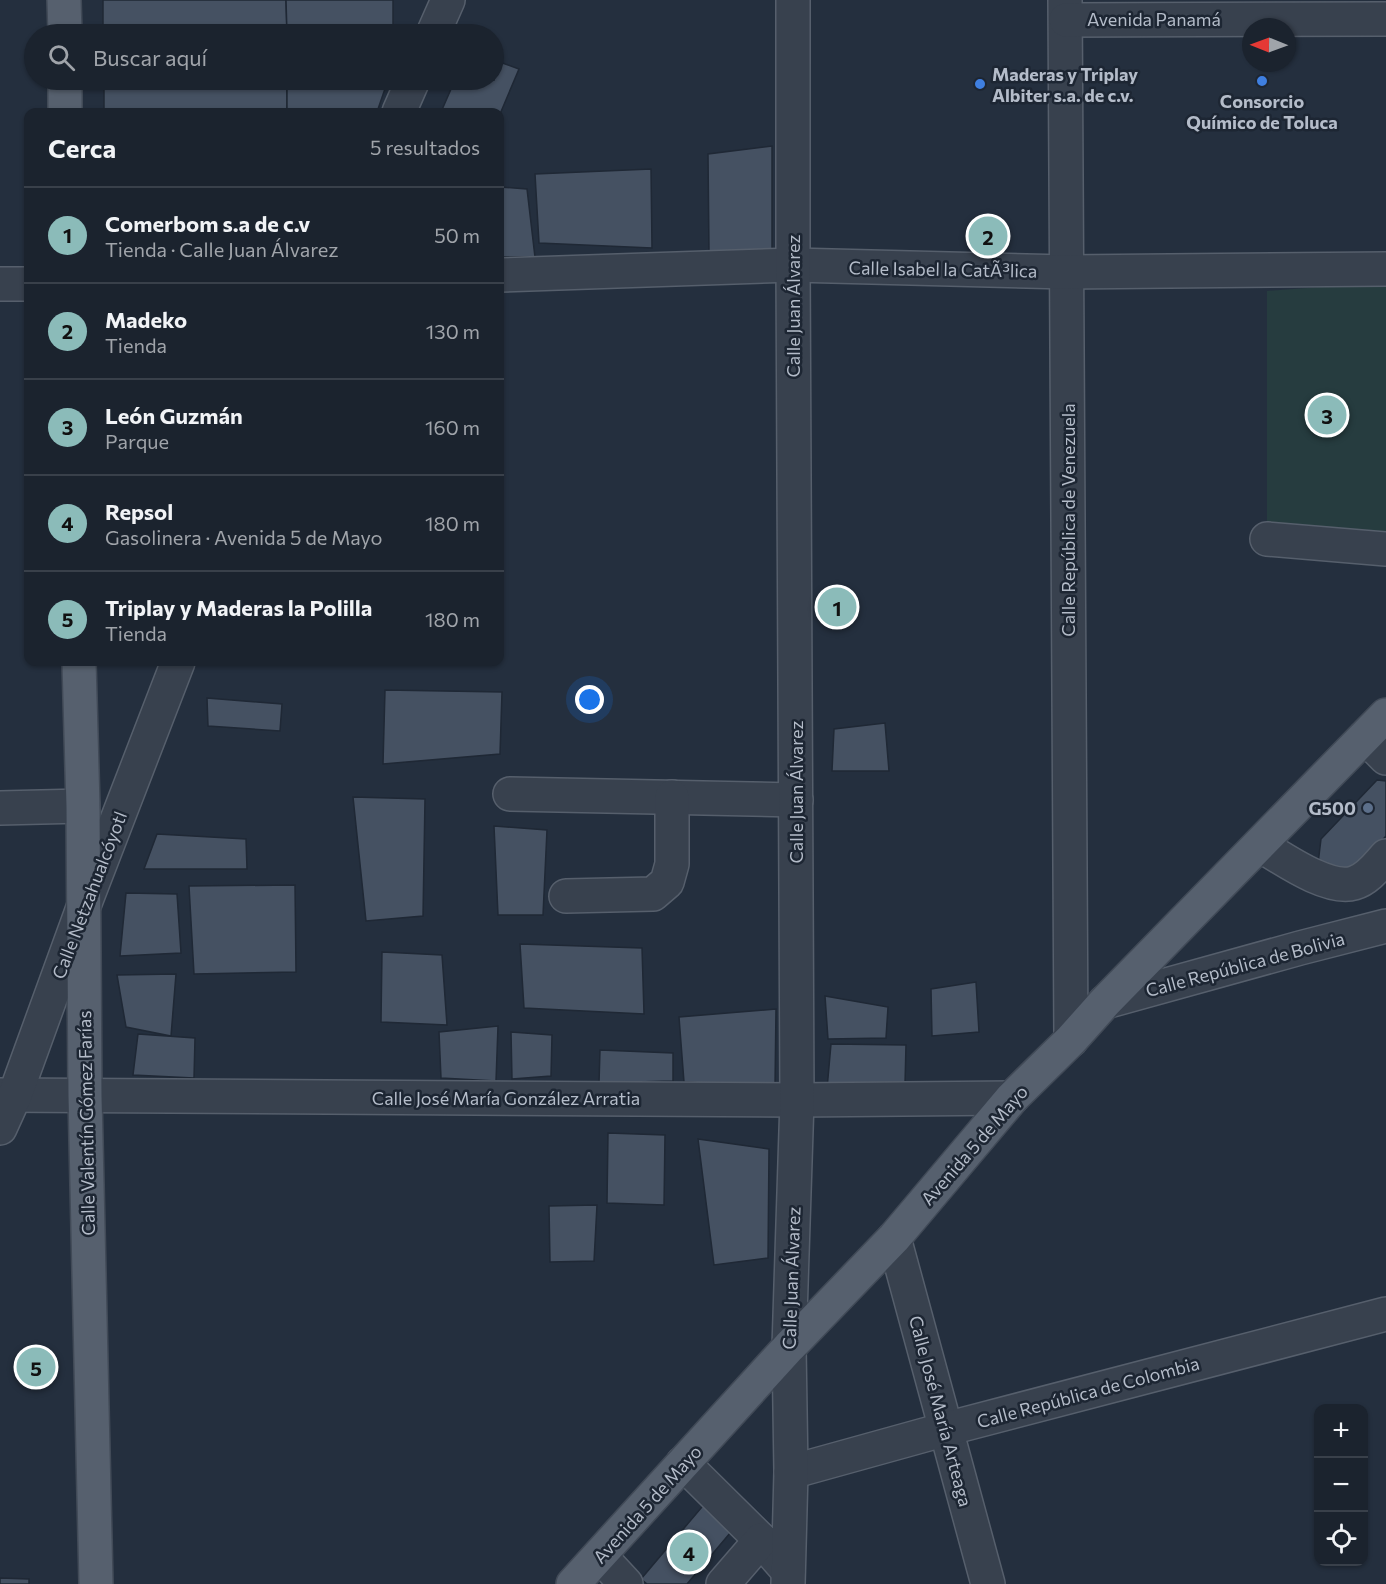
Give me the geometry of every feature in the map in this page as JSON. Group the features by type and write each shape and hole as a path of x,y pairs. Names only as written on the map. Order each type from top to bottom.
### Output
{"main road":[{"path":"64,0 65,24"},
{"path":"65,90 66,108"},
{"name":"Calle Valentín Gómez Farías","path":"79,666 83,806 85,1096 96,1584"},
{"name":"Avenida 5 de Mayo","path":"573,1584 789,1347 894,1238 1012,1098 1260,845 1379,737"}],"street":[{"path":"437,24 448,0"},
{"name":"Calle Juan Álvarez","path":"788,1578 791,1472 789,1347 797,1100 793,0"},
{"name":"Avenida Panamá","path":"1065,10 1386,19"},
{"name":"Calle República de Venezuela","path":"1065,10 1071,1040"},
{"path":"401,108 409,90"},
{"name":"Calle Isabel la CatÃ³lica","path":"504,275 793,265 1066,272 1386,269"},
{"path":"0,284 24,284"},
{"path":"1267,538 1386,549"},
{"name":"Calle Netzahualcóyotl","path":"0,1128 8,1095 84,908 176,666"},
{"path":"510,794 796,800"},
{"path":"566,896 653,894 667,882 672,864 672,797"},
{"path":"0,808 83,806"},
{"path":"1260,845 1323,880 1340,884 1354,884 1368,876 1386,856"},
{"name":"Calle República de Bolivia","path":"1105,1002 1386,926"},
{"name":"Calle José María González Arratia","path":"8,1095 797,1100 1012,1098"},
{"name":"Calle José María Arteaga","path":"894,1238 988,1584"},
{"name":"Calle República de Colombia","path":"791,1472 1386,1314"},
{"path":"683,1463 761,1540 788,1578"},
{"path":"723,1584 761,1540"},
{"path":"600,1556 626,1584"}],"green space":[{"path":"1386,282 1386,541 1267,539 1267,291"}],"building":[{"path":"103,0 286,0 287,24 103,24"},
{"path":"286,0 393,0 393,24 287,24"},
{"path":"504,64 519,69 503,108 443,108 451,90 504,90"},
{"path":"104,90 287,90 287,108 104,108"},
{"path":"287,90 385,90 378,108 287,108"},
{"path":"772,146 772,255 709,252 708,154"},
{"path":"651,169 652,248 539,243 535,174"},
{"path":"504,187 527,189 535,257 504,257"},
{"path":"385,690 502,692 500,754 383,764"},
{"path":"207,698 282,704 280,731 208,726"},
{"path":"885,723 889,771 832,771 834,729"},
{"name":"G500","path":"1377,780 1386,781 1386,836 1351,874 1317,872 1321,839"},
{"path":"353,797 425,799 423,916 366,921"},
{"path":"494,826 547,830 543,915 498,915"},
{"path":"157,834 246,839 247,869 144,869"},
{"path":"295,885 296,972 194,974 189,886"},
{"path":"126,893 177,894 181,953 120,956"},
{"path":"520,944 642,948 644,1014 524,1008"},
{"path":"382,952 442,955 447,1025 381,1022"},
{"path":"176,974 171,1036 126,1027 117,975"},
{"path":"976,982 979,1032 932,1036 931,989"},
{"path":"825,996 888,1007 886,1038 828,1039"},
{"path":"776,1009 775,1087 684,1082 679,1017"},
{"path":"498,1026 496,1081 441,1078 439,1032"},
{"path":"511,1032 552,1035 551,1076 512,1079"},
{"path":"138,1034 195,1038 194,1078 133,1075"},
{"path":"831,1044 906,1045 905,1084 827,1089"},
{"path":"600,1050 673,1053 673,1081 599,1083"},
{"path":"608,1133 665,1135 664,1205 607,1203"},
{"path":"698,1139 769,1149 768,1258 714,1265"},
{"path":"597,1205 594,1261 550,1262 549,1206"},
{"path":"707,1501 736,1526 687,1584 647,1584 641,1579"},
{"path":"0,1578 29,1579 29,1584 0,1584"}],"place":[{"name":"Consorcio Químico de Toluca","path":"1262,81"},
{"name":"Maderas y Triplay Albiter s.a. de c.v.","path":"980,84"},
{"name":"Madeko","path":"988,236"},
{"name":"León Guzmán","path":"1327,415"},
{"name":"Comerbom s.a de c.v","path":"837,607"},
{"name":"G500","path":"1368,808"},
{"name":"Triplay y Maderas la Polilla","path":"36,1367"},
{"name":"Repsol","path":"689,1552"}]}
